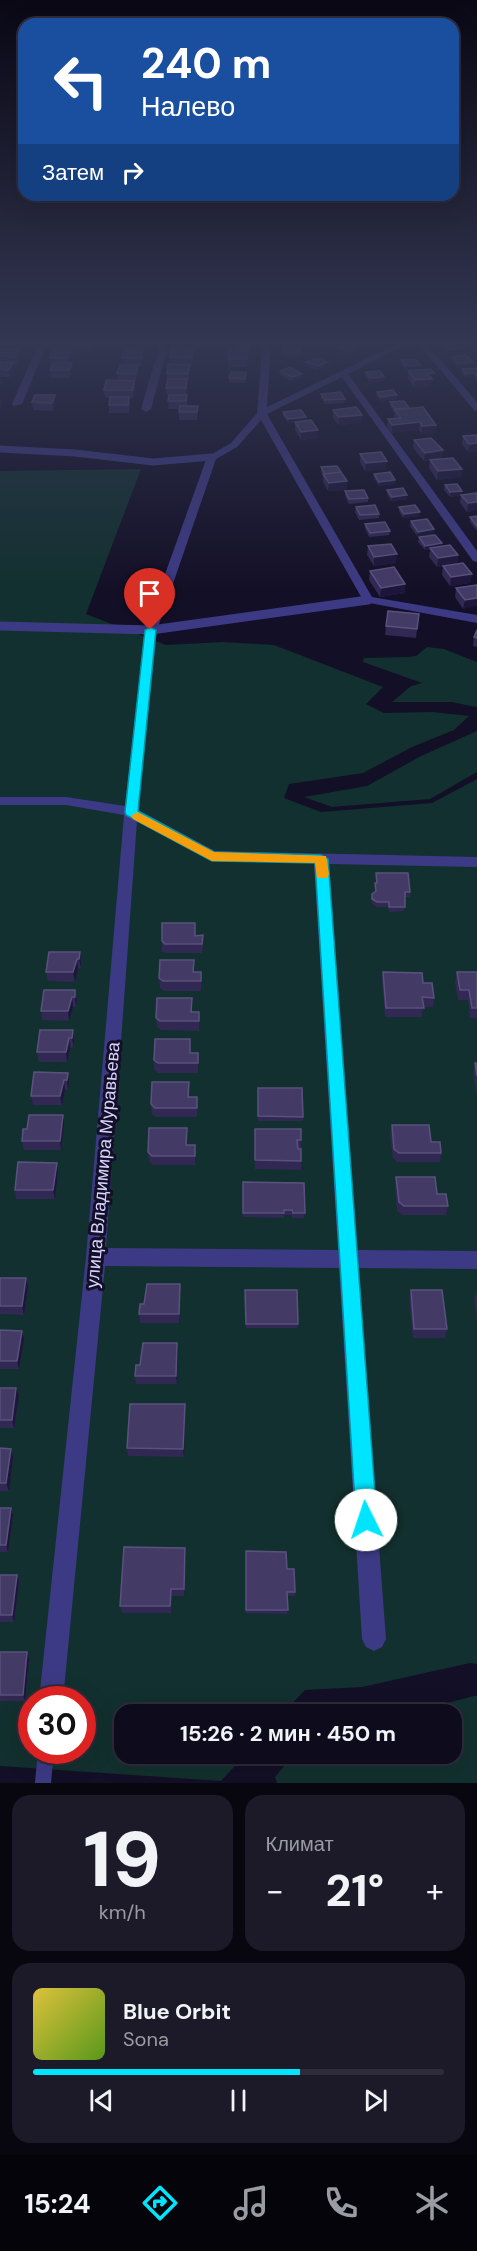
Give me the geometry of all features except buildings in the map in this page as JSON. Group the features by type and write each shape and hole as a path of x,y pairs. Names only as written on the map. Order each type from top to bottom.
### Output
{"street":[{"path":"212,458 234,445 252,424"},
{"path":"268,424 368,600 477,619"},
{"path":"380,424 477,559"},
{"name":"улица Владимира Муравьева","path":"52,1686 96,1257 131,812 150,630 212,458"},
{"path":"0,801 66,801 131,812 212,856 477,862"},
{"path":"321,859 374,1639"},
{"path":"96,1257 477,1260"}],"lane":[{"path":"0,449 75,453 153,462 212,458"},
{"path":"0,626 150,630 368,600"},
{"path":"43,1783 45,1764"}],"green space":[{"path":"141,469 86,614 166,645 223,642 274,645 383,687 366,704 384,713 433,712 469,716 454,730 412,747 363,773 289,784 284,798 321,812 432,803 477,779 477,1664 470,1663 362,1687 305,1690 292,1704 114,1704 114,1764 237,1764 221,1781 0,1766 0,471"},
{"path":"427,647 444,649 477,662 477,707 451,702 392,702 411,686 422,683 363,662 364,658 416,656"},
{"path":"477,731 477,772 430,799 332,807 304,797 367,786 421,756"},
{"path":"477,1696 477,1783 277,1783 275,1777 286,1764 462,1764 462,1704 443,1704"}],"slow traffic":[{"path":"137,816 212,856 321,859 322,874"}],"route":[{"path":"150,630 131,812 212,856 321,859 366,1520"}]}
